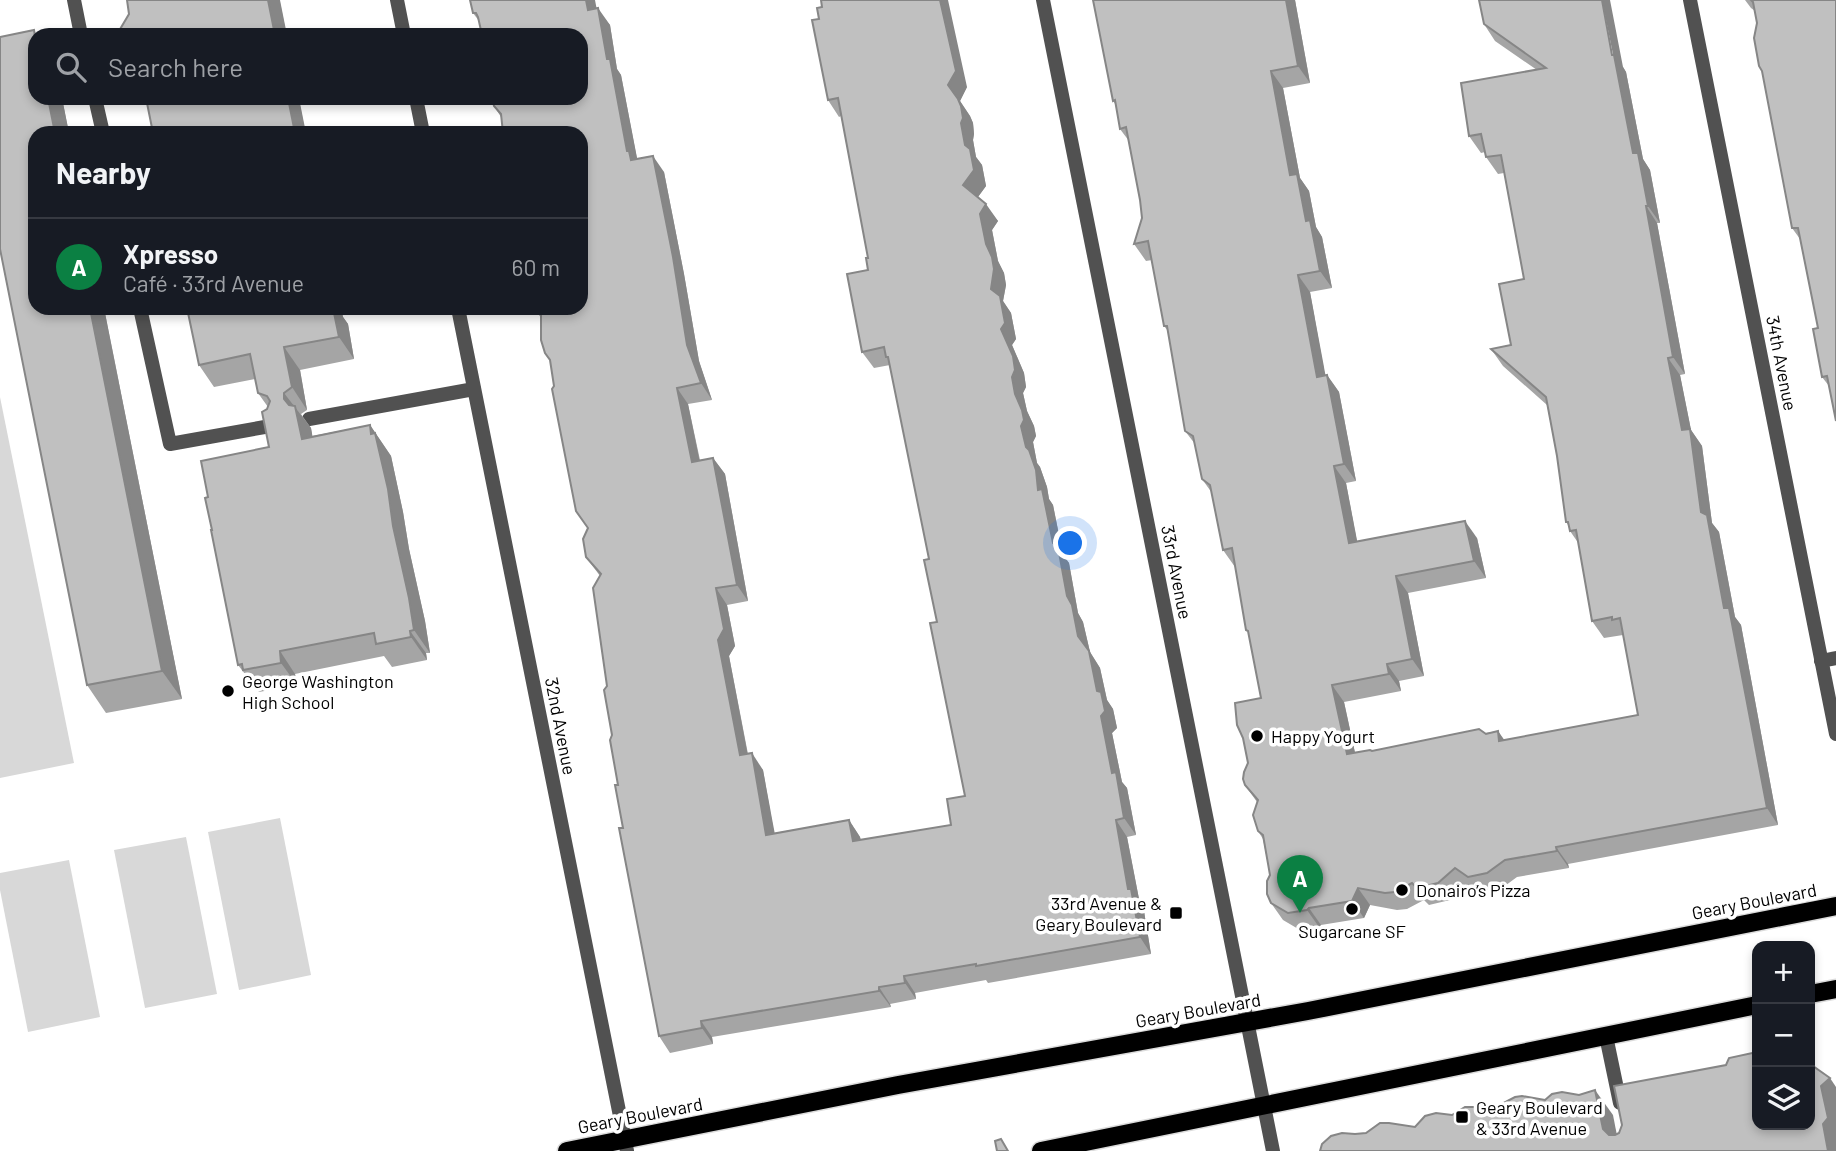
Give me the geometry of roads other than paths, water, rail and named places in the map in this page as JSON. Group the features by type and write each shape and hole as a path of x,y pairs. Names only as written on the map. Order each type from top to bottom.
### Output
{"main road":[{"name":"Geary Boulevard","path":"567,1151 626,1145 898,1085 1247,1022 1836,906"},
{"path":"1815,993 1836,989"},
{"path":"1041,1151 1752,1006"}],"street":[{"path":"74,0 80,28"},
{"path":"397,0 403,28"},
{"name":"33rd Avenue","path":"1043,0 1273,1151"},
{"name":"34th Avenue","path":"1690,0 1829,659 1836,734"},
{"path":"97,105 101,126"},
{"path":"418,105 422,126"},
{"path":"142,315 170,444 276,425"},
{"name":"32nd Avenue","path":"459,315 626,1145"},
{"path":"309,419 474,389"},
{"path":"1606,1036 1622,1112"}],"place":[{"name":"George Washington High School","path":"228,691"},
{"name":"Happy Yogurt","path":"1257,736"},
{"name":"Donairo’s Pizza","path":"1402,890"},
{"name":"Sugarcane SF","path":"1352,909"},
{"name":"33rd Avenue & Geary Boulevard","path":"1176,913"},
{"name":"Xpresso","path":"1300,913"},
{"name":"Geary Boulevard & 33rd Avenue","path":"1462,1117"}]}
